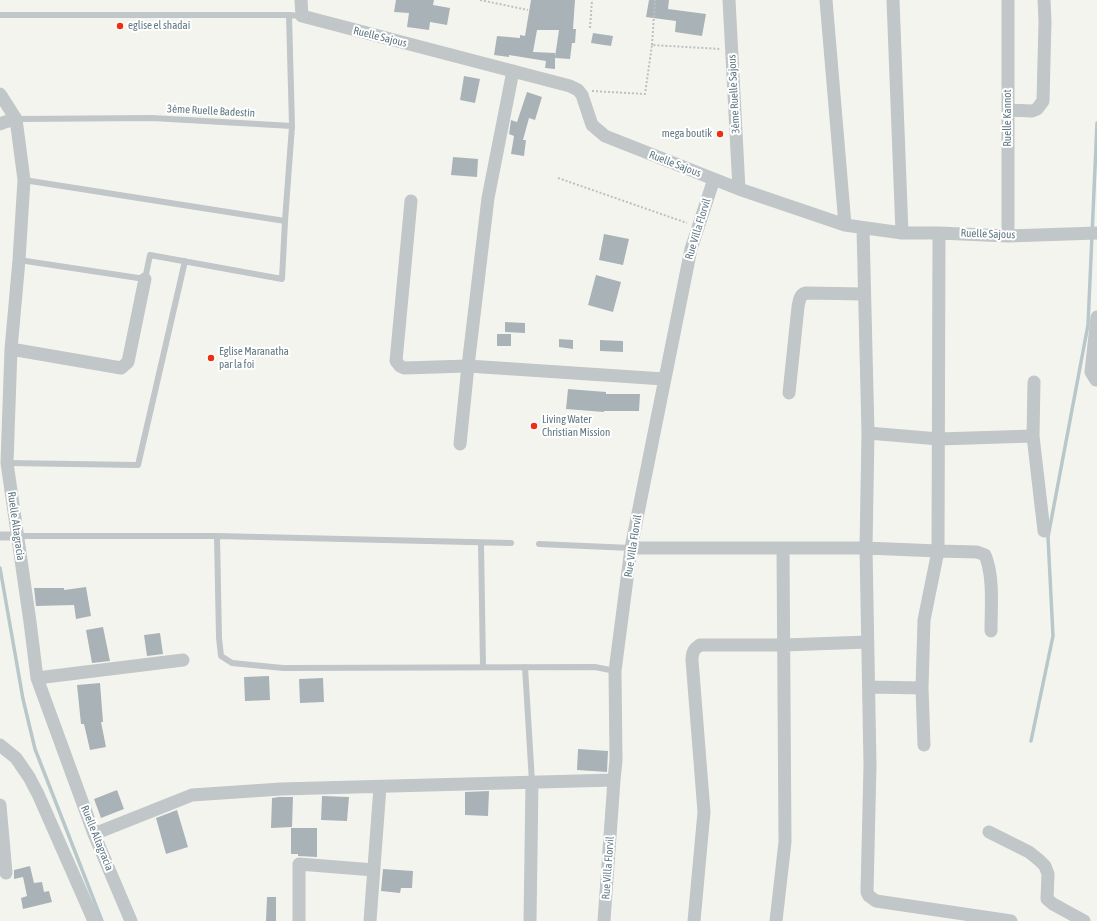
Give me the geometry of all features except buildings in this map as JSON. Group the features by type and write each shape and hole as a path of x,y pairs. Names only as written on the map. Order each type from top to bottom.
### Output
{"street":[{"path":"301,0 302,16"},
{"name":"3ème Ruelle Sajous","path":"729,0 740,188"},
{"path":"826,0 845,224"},
{"path":"893,0 902,233"},
{"name":"Ruelle Kannot","path":"1008,0 1008,236"},
{"path":"1008,110 1032,111 1037,109 1043,101 1045,21 1044,0"},
{"name":"Ruelle Sajous","path":"302,16 570,86 578,90 582,95 592,125 604,136 714,179 845,224 902,233 1008,236 1097,233"},
{"path":"460,444 488,198 513,71"},
{"name":"Ruelle Altagracia","path":"0,94 24,180 11,349 7,463 37,678 94,834 131,921"},
{"name":"Rue Villa Florvil","path":"604,921 616,760 615,671 631,548 691,249 714,179"},
{"path":"411,201 396,361 400,366 404,368 468,366 664,379"},
{"path":"863,228 868,433 866,548 870,765 867,892 869,896 876,901 1012,921"},
{"path":"924,745 922,688 924,620 938,551 939,233"},
{"path":"11,349 121,368 128,362 145,279"},
{"path":"789,393 798,307 801,296 804,293 864,294"},
{"path":"1097,319 1091,372 1097,380"},
{"path":"1034,382 1033,436 1044,531"},
{"path":"868,433 939,439 1033,436"},
{"path":"0,536 17,536"},
{"path":"631,548 866,548 977,552 985,555 988,560 991,576 991,631"},
{"path":"776,921 785,842 783,548"},
{"path":"694,921 704,812 692,652 700,645 784,645 868,642"},
{"path":"37,678 183,660"},
{"path":"869,687 922,688"},
{"path":"0,745 16,758 29,777 38,794 94,921"},
{"path":"94,834 192,795 281,789 614,780"},
{"path":"530,921 532,782"},
{"path":"370,921 380,786"},
{"path":"0,806 1,831 6,873"},
{"path":"989,832 1029,852 1040,860 1045,866 1048,874 1047,898 1053,904 1084,921"},
{"path":"299,921 299,864 374,870"}],"lane":[{"path":"0,15 289,14 302,16"},
{"path":"19,260 145,279 150,255 282,279 292,126 289,14"},
{"name":"3ème Ruelle Badestin","path":"7,122 152,118 292,126"},
{"path":"24,180 285,221"},
{"path":"7,463 138,465 185,262"},
{"path":"17,536 217,536 510,543"},
{"path":"217,536 219,638 221,656 232,664 283,668 595,667 615,671"},
{"path":"481,543 482,667"},
{"path":"539,544 631,548"},
{"path":"525,667 532,782"}],"path":[{"path":"480,0 528,10"},
{"path":"590,28 592,0"},
{"path":"578,90 645,94 652,45 655,0"},
{"path":"652,45 732,50"},
{"path":"558,178 698,226"}],"waterway":[{"path":"1031,741 1053,636 1048,537 1088,325 1097,123"},
{"path":"0,568 23,699 35,749 102,921"}],"place":[{"name":"eglise el shadai","path":"120,26"},
{"name":"mega boutik","path":"720,134"},
{"name":"Eglise Maranatha par la foi","path":"211,358"},
{"name":"Living Water Christian Mission","path":"534,426"}]}
